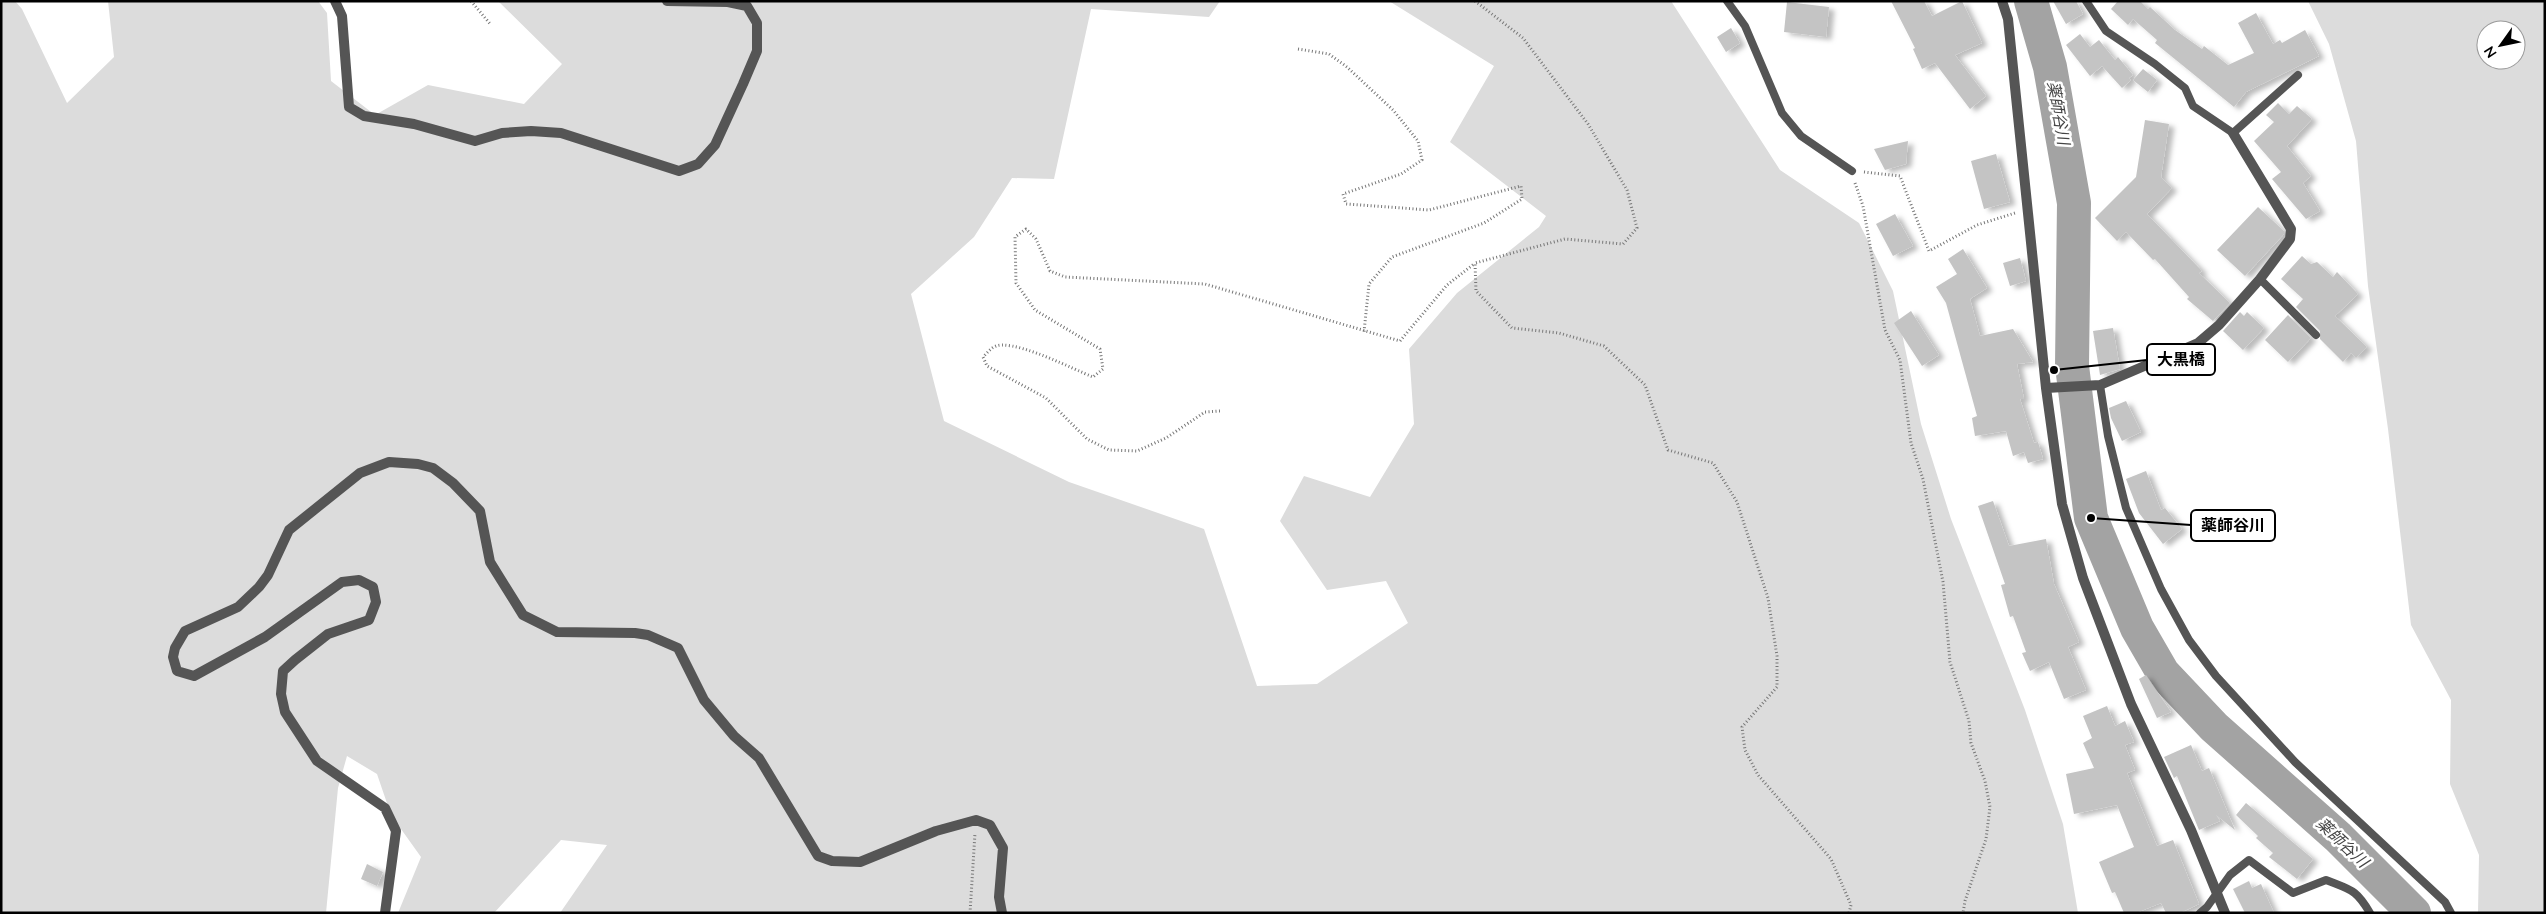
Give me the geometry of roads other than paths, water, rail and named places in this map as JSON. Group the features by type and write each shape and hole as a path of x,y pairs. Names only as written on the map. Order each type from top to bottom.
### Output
{"street":[{"path":"335,1 342,16 349,107 364,116 414,124 475,141 502,133 531,131 561,134 679,171 698,164 715,145 757,51 757,23 747,6 728,2 667,1"},
{"path":"2002,1 2008,19 2027,209 2051,388 2062,504 2083,578 2132,704 2218,892 2225,913"},
{"path":"2051,388 2095,385 2198,343 2219,325 2260,279 2290,239 2291,229 2233,133"},
{"path":"385,913 396,831 385,808 317,761 285,712 281,694 283,671 295,660 328,634 369,620 376,602 373,587 359,580 342,582 265,636 194,676 177,671 173,657 185,631 238,607 259,587 268,575 289,530 360,473 389,462 418,464 433,468 452,483 480,511 490,562 523,615 557,632 642,634 678,648 704,700 734,736 759,758 818,856 832,861 860,862 936,831 976,820 990,825 1003,848 999,897 1002,913"}],"lane":[{"path":"1727,1 1745,26 1782,113 1801,136 1852,171"},
{"path":"2086,1 2106,31 2178,82 2185,88 2193,106 2233,133 2298,75"},
{"path":"2260,279 2316,335"},
{"path":"2095,385 2126,508 2162,589 2189,640 2216,676 2296,762 2445,902 2451,913"},
{"path":"2200,913 2230,875 2249,860 2293,892 2326,880 2341,886 2359,894 2370,913"}],"waterway":[{"name":"薬師谷川","path":"2031,1 2050,67 2074,203 2072,366 2091,518 2137,628 2163,673 2214,727 2338,837 2414,913"}],"place":[{"name":"大黒橋","path":"2054,370"},
{"name":"薬師谷川","path":"2091,518"}]}
